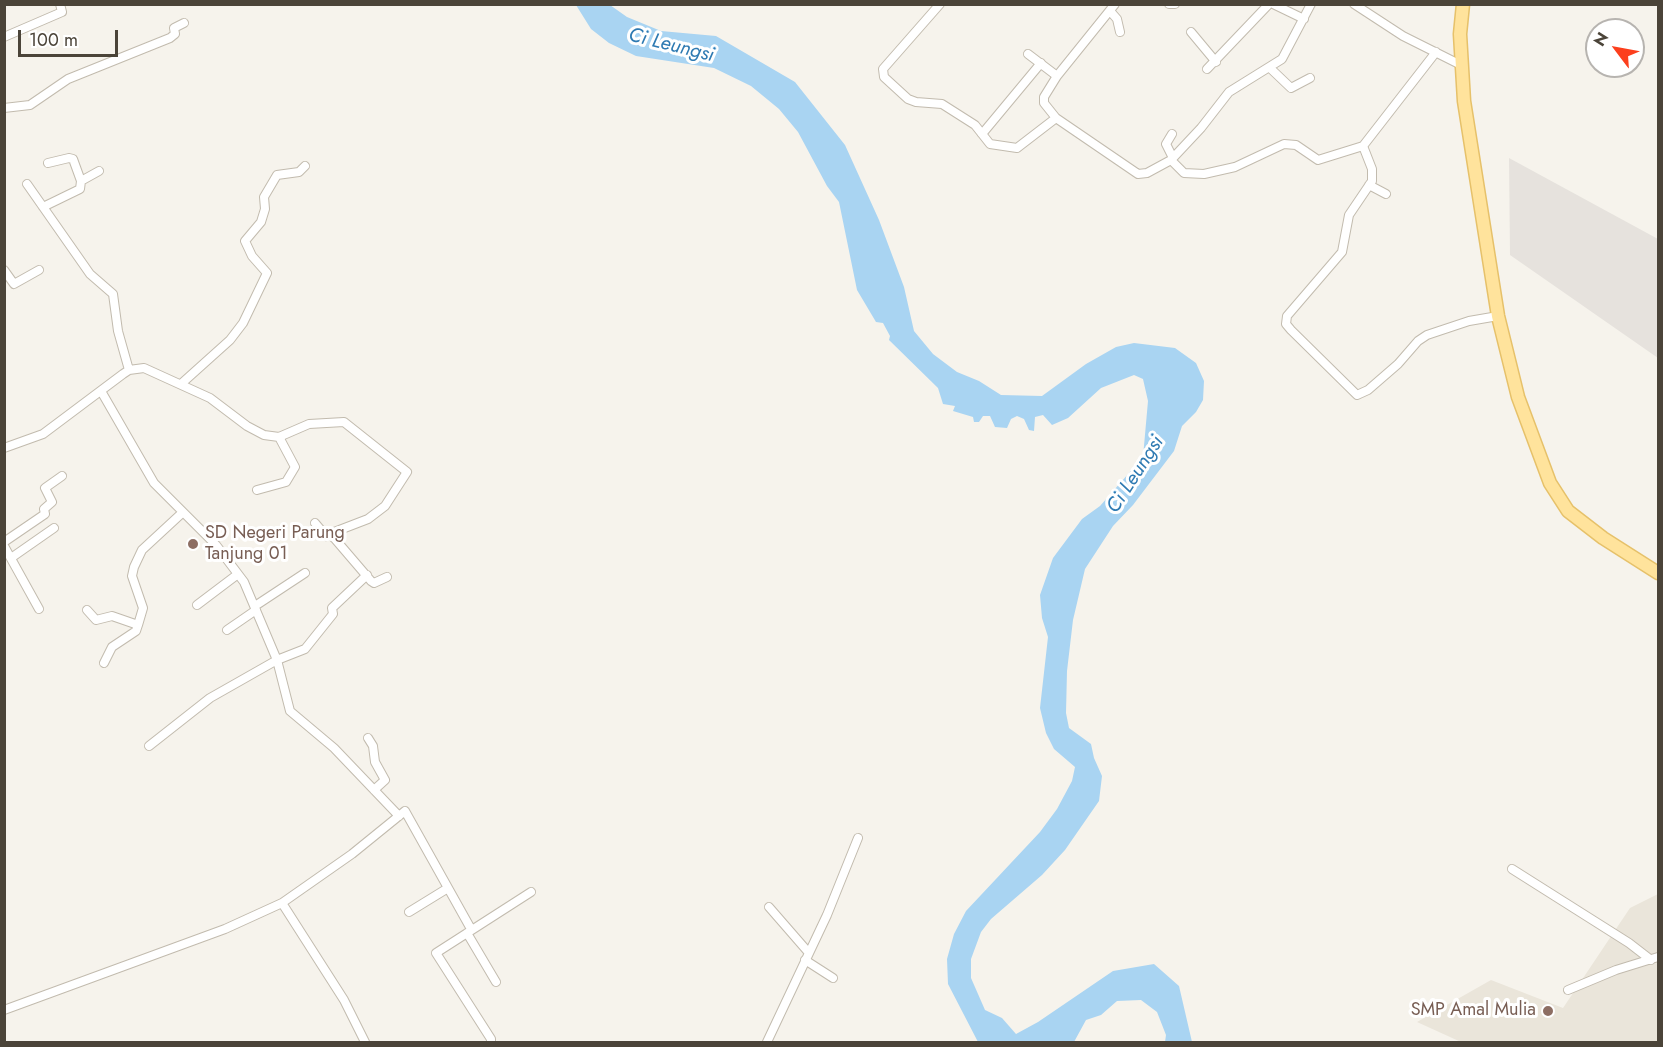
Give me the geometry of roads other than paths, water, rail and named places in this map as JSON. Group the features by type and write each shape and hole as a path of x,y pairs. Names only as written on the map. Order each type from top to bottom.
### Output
{"main road":[{"path":"1463,4 1460,34 1464,101 1498,316 1518,397 1537,452 1561,501 1587,527 1659,573"}],"street":[{"path":"4,37 62,12 60,4"},
{"path":"940,4 885,66 883,74 908,99 942,105 975,125 990,144 1017,148 1056,118"},
{"path":"1169,4 1175,4"},
{"path":"1207,69 1271,4 1304,18"},
{"path":"1120,32 1113,8 1057,76 1042,100 1056,118 1138,174 1146,173 1172,159 1201,128 1229,92 1270,68 1287,54 1311,4"},
{"path":"1354,4 1403,36 1461,65"},
{"path":"4,108 30,105 68,79 170,38 175,34 174,28 184,23"},
{"path":"1191,32 1216,62"},
{"path":"1172,134 1166,144 1172,159 1184,172 1204,174 1235,167 1284,144 1296,145 1318,160 1363,146 1436,52"},
{"path":"1029,54 1057,76"},
{"path":"982,134 1041,63"},
{"path":"1270,68 1291,88 1310,78"},
{"path":"1363,146 1372,169 1370,185 1349,215 1342,252 1287,316 1286,324 1357,395 1368,390 1427,335 1469,321 1498,316"},
{"path":"43,207 80,189 81,181 73,159 48,163"},
{"path":"181,384 230,340 243,323 267,273 252,256 244,241 261,222 265,209 264,197 277,175 299,172 305,166"},
{"path":"81,181 99,171"},
{"path":"27,184 90,274 113,294 118,331 129,370"},
{"path":"1370,185 1386,194"},
{"path":"4,270 14,284 39,270"},
{"path":"4,448 43,434 129,370 144,368 181,384 228,409 247,426 264,435 279,437 303,426 345,422 407,472 385,506 368,519 326,536 315,523"},
{"path":"101,391 154,483 221,551 238,574 256,608 277,660 290,711 334,748 399,816"},
{"path":"257,490 286,482 295,467 279,437"},
{"path":"4,542 45,514 44,509 52,502 45,488 62,476"},
{"path":"104,663 111,647 136,631 138,625 143,608 132,576 137,558 142,550 183,513"},
{"path":"11,558 54,528"},
{"path":"329,534 374,583 387,577"},
{"path":"4,546 39,609"},
{"path":"227,630 305,573"},
{"path":"197,605 238,574"},
{"path":"149,746 210,698 277,660 305,649 333,614 332,608 367,575"},
{"path":"87,610 96,620 112,616 138,625"},
{"path":"368,738 373,746 375,762 385,778 374,790"},
{"path":"4,1010 225,929 282,903 352,854 405,812 448,888 496,982"},
{"path":"767,1042 858,838"},
{"path":"1512,869 1655,958"},
{"path":"409,912 448,888"},
{"path":"490,1042 491,1039 436,953 531,892"},
{"path":"282,903 344,1000 365,1042"},
{"path":"769,907 807,956 833,978"},
{"path":"1568,990 1616,970 1655,958"}],"water":[{"name":"Ci Leungsi","path":"576,5 610,5 627,17 661,31 716,36 795,82 845,145 879,220 904,287 914,331 933,354 957,372 979,381 1001,395 1042,396 1086,364 1116,347 1134,343 1175,348 1196,363 1204,381 1203,400 1196,412 1182,426 1174,451 1133,505 1113,526 1085,569 1073,620 1067,671 1066,713 1069,728 1091,744 1102,776 1099,801 1065,850 1042,875 991,919 981,932 971,959 971,978 985,1010 1002,1018 1016,1034 1038,1022 1113,971 1154,964 1179,986 1192,1042 1165,1042 1166,1035 1157,1012 1141,1000 1117,1001 1101,1015 1086,1020 1074,1042 978,1042 948,984 947,959 954,934 966,911 1040,832 1057,809 1072,781 1075,767 1054,749 1046,733 1040,708 1048,637 1042,618 1040,595 1053,558 1082,519 1100,506 1143,457 1148,401 1143,379 1134,375 1101,388 1068,418 1052,425 1043,415 1035,417 1034,431 1029,430 1024,419 1017,416 1011,419 1007,428 995,427 990,416 983,416 979,422 974,422 973,417 953,411 955,406 943,404 938,388 889,340 890,336 883,323 876,322 857,290 839,202 827,186 798,132 779,109 751,86 714,68 636,56 609,43 591,29"}],"place":[{"name":"SD Negeri Parung Tanjung 01","path":"193,544"},
{"name":"SMP Amal Mulia","path":"1548,1011"}]}
